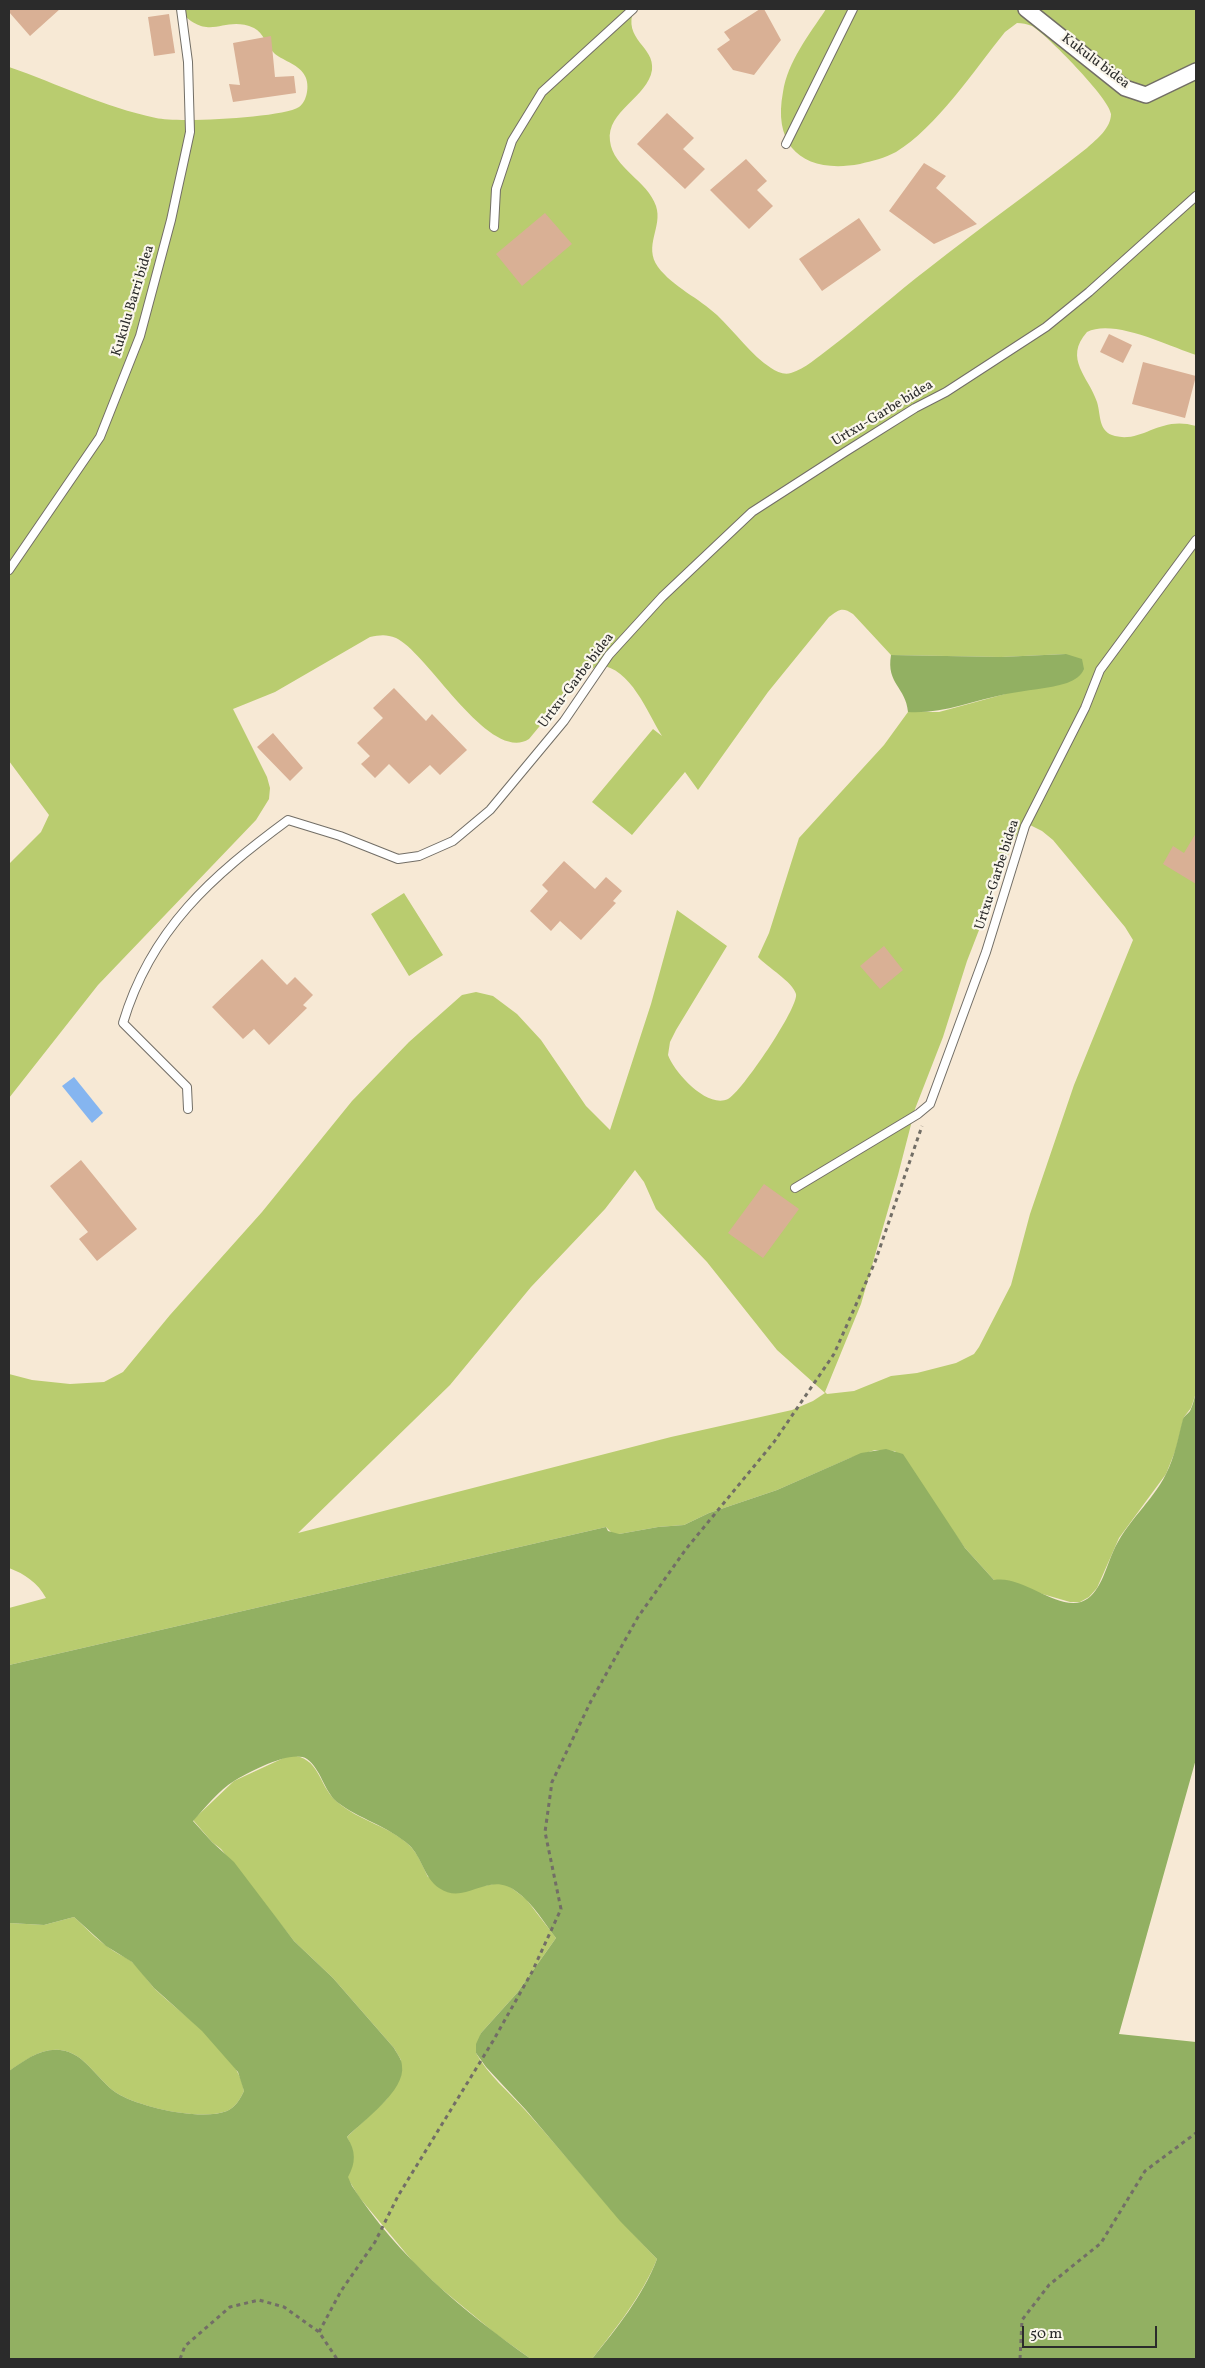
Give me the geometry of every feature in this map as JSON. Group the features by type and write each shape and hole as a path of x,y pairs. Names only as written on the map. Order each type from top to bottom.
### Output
{"street":[{"name":"Kukulu bidea","path":"1026,9 1125,88 1146,95 1196,71"}],"lane":[{"name":"Kukulu Barri bidea","path":"9,570 100,437 140,336 171,220 190,132 188,62 181,9"},
{"path":"494,227 496,189 512,141 542,92 633,9"},
{"path":"786,144 853,9"},
{"name":"Urtxu-Garbe bidea","path":"188,1109 187,1087 123,1023 132,994 166,934 198,894 238,857 288,820 340,836 398,859 419,856 453,842 490,810 564,721 609,655 622,640 662,597 752,512 915,408 946,392 1046,327 1089,292 1196,196"},
{"name":"Urtxu-Garbe bidea","path":"930,1104 986,952 1025,826 1085,708 1100,670 1196,540"},
{"path":"795,1188 918,1114 930,1104"}],"path":[{"path":"318,2332 341,2292 375,2242 398,2196 493,2041 532,1972 562,1909 545,1832 552,1782 591,1701 638,1617 686,1549 774,1442 834,1354 875,1262 930,1104"},
{"path":"1020,2359 1022,2320 1049,2285 1101,2244 1145,2171 1196,2133"},
{"path":"180,2359 185,2346 230,2307 260,2300 284,2307 318,2332 337,2359"}],"green space":[{"path":"178,9 634,9 631,20 632,28 635,36 649,55 652,62 652,70 649,80 614,121 610,130 610,141 617,159 646,189 656,206 657,221 652,252 654,259 658,267 671,281 717,315 757,357 773,369 786,374 801,369 817,358 916,278 1087,148 1106,129 1111,114 1100,95 1050,41 1032,26 1017,23 1005,32 968,80 926,128 896,152 869,162 841,166 824,165 809,161 797,153 788,142 783,129 781,112 783,92 794,59 826,9 1196,9 1196,355 1157,340 1111,328 1087,332 1080,342 1077,351 1080,368 1097,402 1101,422 1110,434 1125,437 1172,424 1196,426 1196,1393 1191,1408 1184,1417 1176,1449 1166,1474 1119,1538 1097,1588 1089,1597 1080,1602 1070,1602 994,1580 965,1548 895,1451 875,1450 850,1458 777,1490 709,1513 684,1525 658,1527 619,1534 613,1534 606,1527 9,1665 9,1608 46,1598 30,1580 9,1568 9,1374 32,1380 70,1384 104,1382 123,1372 170,1315 262,1212 352,1101 409,1042 462,995 476,992 493,996 517,1014 541,1040 586,1106 610,1130 651,1004 677,910 727,946 676,1030 670,1042 668,1055 684,1079 701,1094 720,1101 728,1099 745,1082 756,1067 779,1031 794,1002 796,994 794,989 758,957 769,933 799,838 884,745 908,712 939,712 1005,694 1066,654 1001,657 891,655 853,614 846,610 838,611 829,617 768,692 698,790 685,772 632,835 592,802 653,729 662,736 637,693 620,674 610,668 599,665 583,674 529,739 513,742 496,736 478,722 425,664 396,638 383,635 370,637 275,692 233,709 267,777 270,788 269,799 256,820 98,985 9,1098 9,864 41,832 49,815 9,761 9,67 100,102 156,118 185,120 252,117 289,111 302,105 306,97 307,88 307,80 303,72 275,54 257,30 233,24 208,27 189,20","holes":["1030,825 1042,831 1053,840 1125,927 1133,940 1074,1085 1030,1214 1011,1285 974,1354 956,1363 917,1373 891,1376 854,1391 827,1394 825,1392 861,1304 915,1109 943,1037 967,961 1018,832","635,1170 644,1182 656,1209 707,1262 777,1350 825,1393 813,1401 792,1410 671,1437 298,1533 450,1385 531,1287 605,1209"]},
{"path":"1066,654 1082,659 1084,669 1073,681 1052,687 1006,694 945,709 921,712 908,712 904,697 891,673 890,665 891,655 1001,657"},
{"path":"404,893 443,955 409,976 371,914"},
{"path":"1196,1393 1196,1759 1119,2034 1196,2042 1196,2359 592,2359 637,2299 657,2259 620,2221 526,2110 486,2067 476,2053 476,2044 481,2033 517,1993 556,1938 528,1902 517,1892 506,1886 496,1884 458,1893 449,1893 439,1888 430,1879 417,1855 409,1845 401,1838 337,1802 312,1763 300,1757 291,1757 270,1763 234,1781 218,1794 193,1821 234,1862 294,1941 333,1978 394,2048 402,2063 401,2075 391,2095 347,2137 354,2157 348,2177 352,2186 390,2236 433,2281 481,2322 531,2359 9,2359 9,2071 26,2059 39,2053 53,2050 69,2052 85,2062 112,2090 120,2095 143,2104 188,2114 216,2114 227,2111 235,2105 244,2091 238,2072 202,2031 154,1988 132,1962 106,1946 74,1917 44,1925 9,1923 9,1665 606,1527 608,1531 619,1534 658,1527 684,1525 709,1513 777,1490 861,1453 886,1449 903,1454 965,1548 994,1580 1016,1582 1060,1601 1081,1602 1088,1599 1098,1587 1118,1541 1154,1494 1166,1474 1174,1454 1183,1419 1190,1411"},
{"path":"290,1755 308,1761 318,1772 330,1794 345,1808 394,1834 411,1847 428,1877 483,1886 499,1883 509,1886 526,1899 556,1938 517,1993 481,2033 476,2053 493,2076 657,2259 636,2299 592,2359 531,2359 496,2334 438,2286 414,2263 359,2197 347,2177 351,2168 352,2157 347,2137 387,2099 401,2060 394,2048 333,1978 294,1941 221,1849 212,1842 193,1820 234,1781"},
{"path":"74,1917 104,1944 135,1964 156,1990 221,2049 240,2077 244,2091 233,2107 216,2114 188,2114 173,2112 130,2100 112,2090 78,2057 60,2050 39,2053 9,2071 9,1923 44,1925"}],"water":[{"path":"74,1077 103,1113 92,1123 62,1086"}],"building":[{"path":"9,9 60,9 30,36 9,12"},
{"path":"760,9 764,9 781,40 754,75 733,70 717,49 730,40 724,32"},
{"path":"169,14 175,53 154,56 148,17"},
{"path":"271,36 275,77 294,76 296,93 233,102 229,84 240,85 233,43"},
{"path":"667,113 694,138 683,149 705,169 685,189 637,144"},
{"path":"746,159 767,181 757,190 773,206 749,229 710,190"},
{"path":"924,163 946,176 936,188 977,224 934,244 889,211"},
{"path":"545,213 572,244 522,286 496,254"},
{"path":"859,218 881,250 822,291 799,259"},
{"path":"1109,334 1132,345 1123,363 1100,352"},
{"path":"1143,362 1196,376 1185,418 1132,404"},
{"path":"394,688 426,721 432,714 467,750 440,775 430,765 409,784 389,764 375,778 361,764 370,756 357,743 383,718 373,708"},
{"path":"273,733 303,768 290,781 257,747"},
{"path":"1196,833 1196,884 1163,864 1173,846 1184,853"},
{"path":"564,861 595,889 606,877 622,891 613,901 616,903 581,940 560,921 551,931 530,911 548,891 542,885"},
{"path":"884,946 903,970 880,989 860,966"},
{"path":"262,959 287,985 295,977 313,995 303,1005 307,1008 269,1045 254,1029 243,1039 212,1007"},
{"path":"81,1160 137,1229 97,1261 79,1239 88,1232 50,1186"},
{"path":"764,1184 799,1209 763,1258 728,1233"}]}
